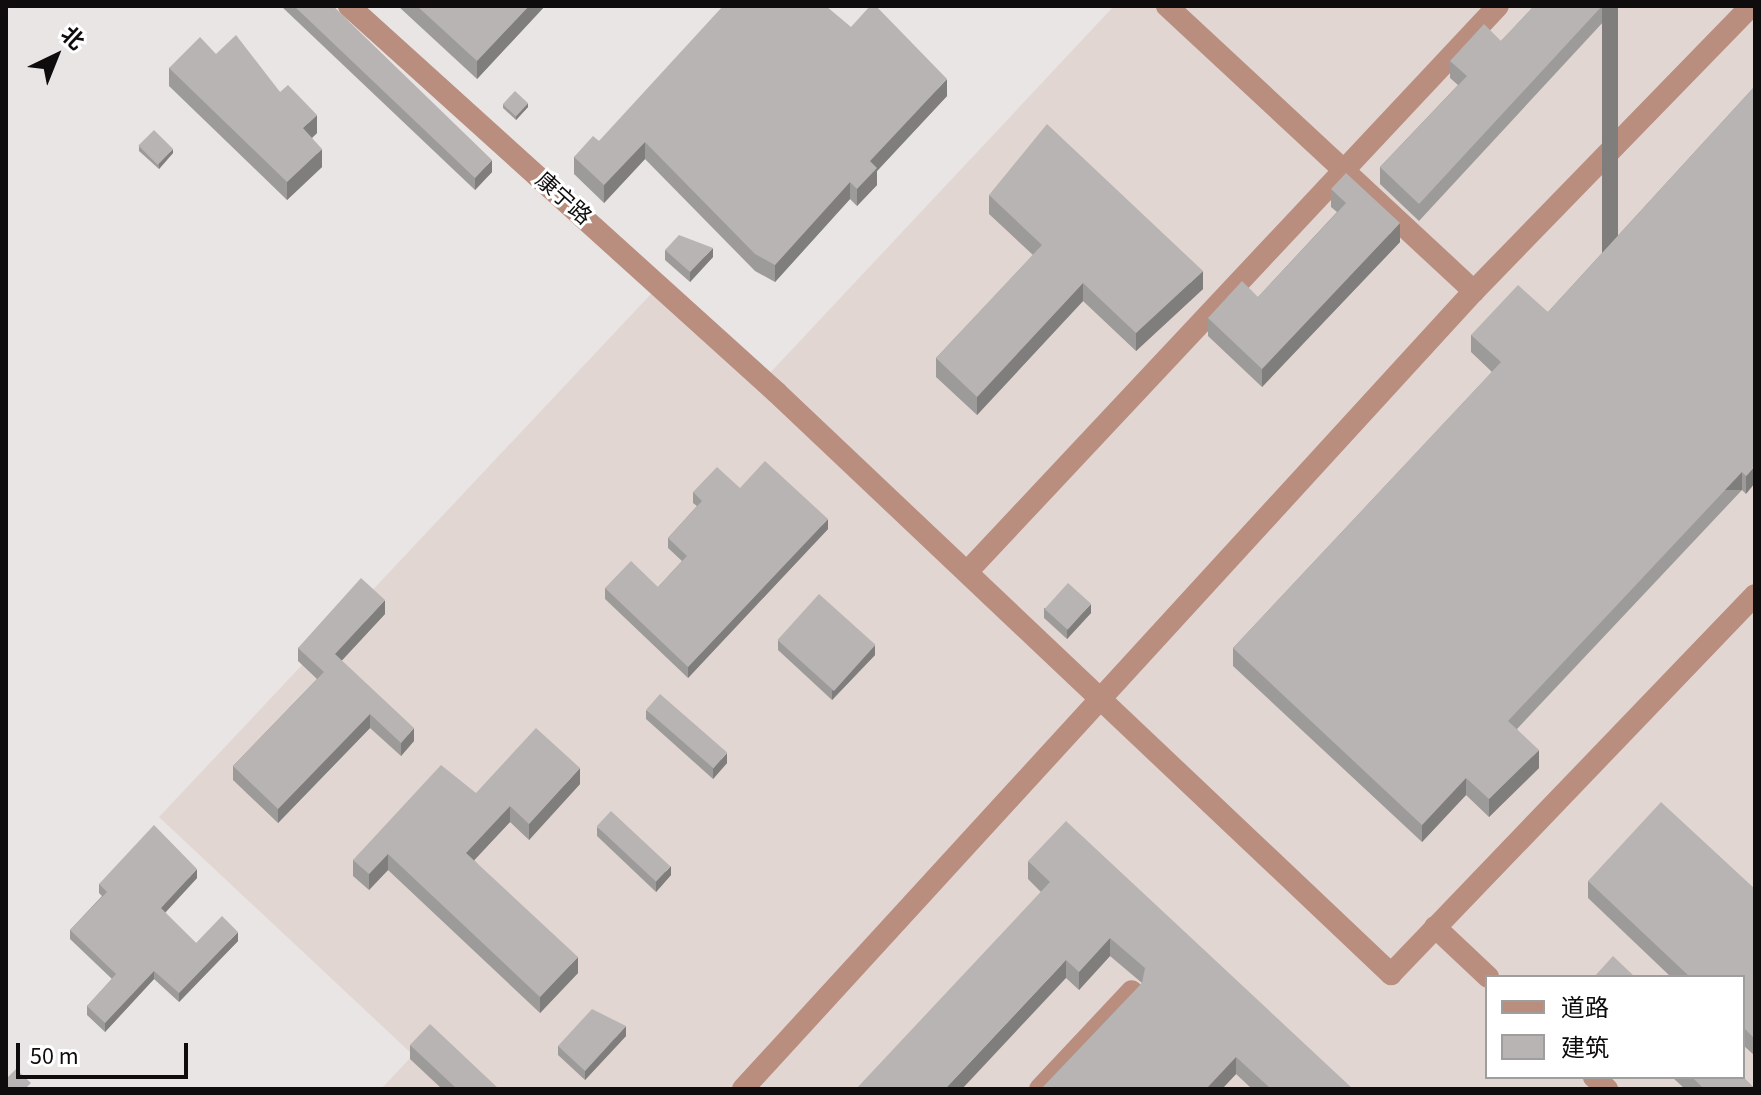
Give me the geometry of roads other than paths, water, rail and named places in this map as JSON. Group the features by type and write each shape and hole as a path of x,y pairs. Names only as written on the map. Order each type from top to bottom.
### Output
{"street":[{"name":"康宁路","path":"349,6 776,392 1391,974 1435,927"},
{"path":"1167,6 1474,291"},
{"path":"967,572 1498,6"},
{"path":"743,1089 1474,291 1751,6"},
{"path":"1486,975 1435,927 1755,595"},
{"path":"1040,1089 1132,991"}]}
